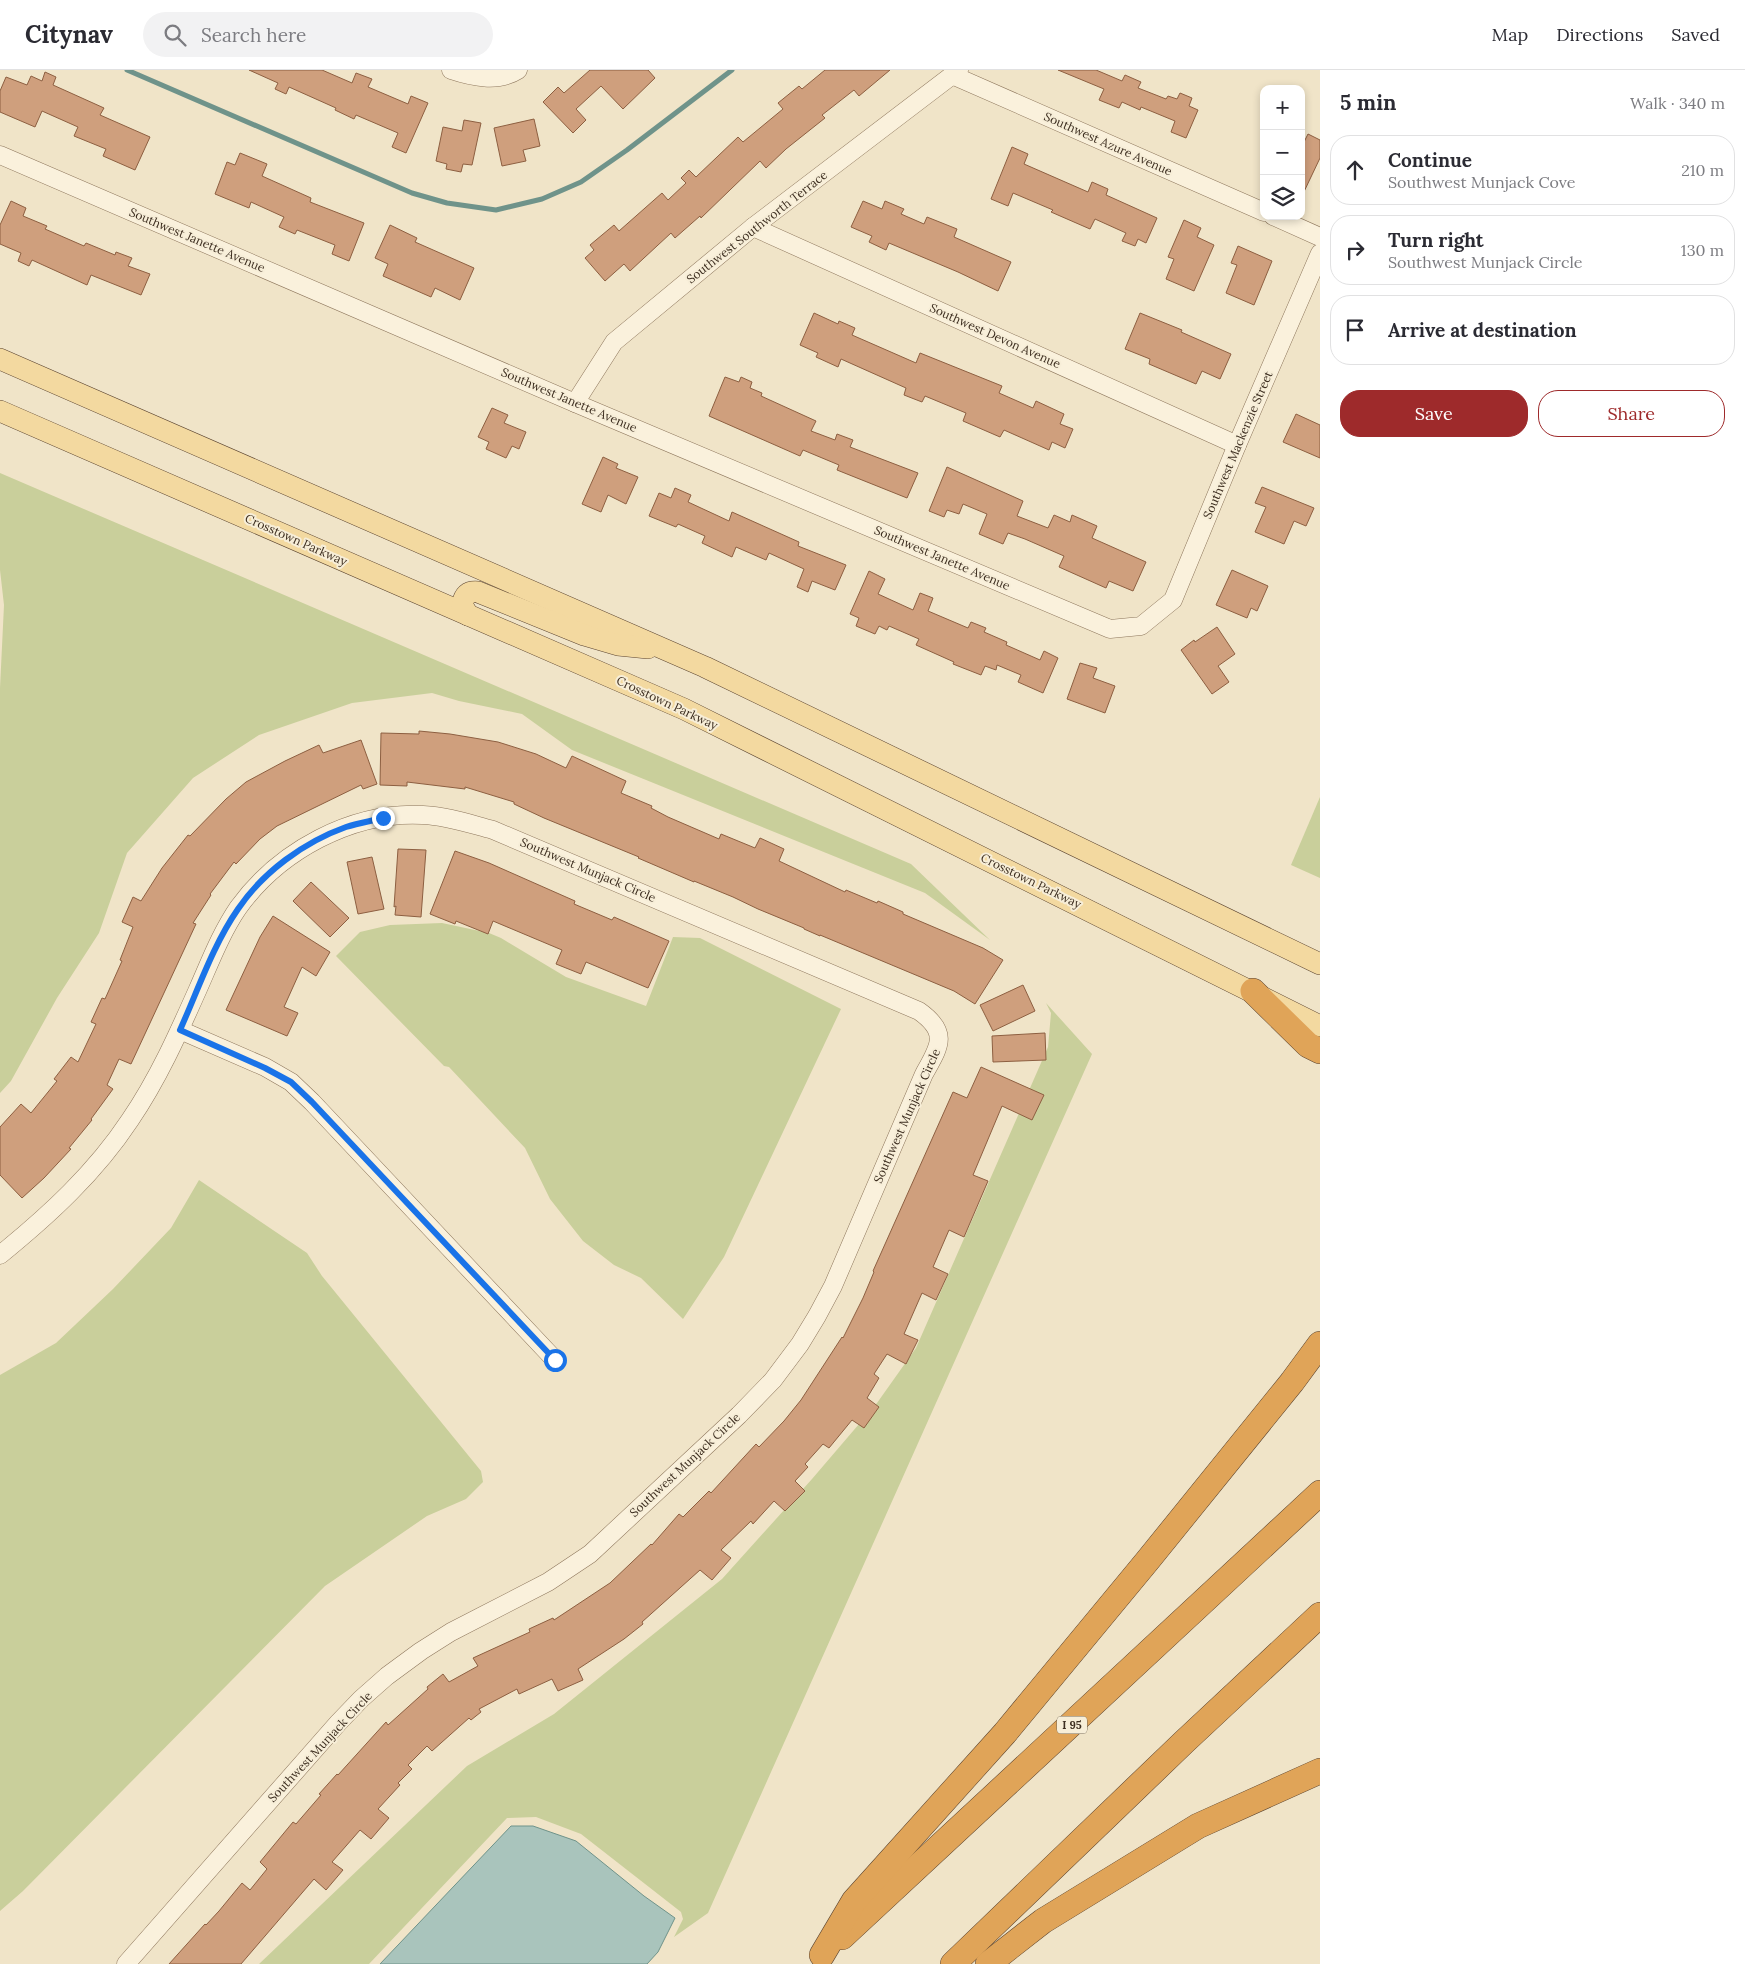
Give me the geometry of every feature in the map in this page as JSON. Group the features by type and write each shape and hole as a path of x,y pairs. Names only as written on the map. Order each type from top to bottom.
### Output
{"highway":[{"path":"1253,991 1308,1045 1320,1050"},
{"path":"817,1960 854,1901 1005,1733 1148,1560 1292,1382 1320,1344"},
{"name":"I 95","path":"817,1960 1320,1492"},
{"path":"953,1964 1184,1742 1320,1615"},
{"path":"988,1964 1043,1921 1198,1826 1320,1771"}],"main road":[{"path":"0,359 706,667 1320,964"},
{"name":"Crosstown Parkway","path":"0,411 684,709 1320,1026"},
{"path":"468,615 462,605 464,598 472,591 478,592 584,636 618,645 668,650"}],"street":[{"path":"451,70 482,78 498,77 518,70"},
{"name":"Southwest Azure Avenue","path":"956,73 1260,210"},
{"name":"Southwest Southworth Terrace","path":"575,403 614,342 753,227 956,73"},
{"name":"Southwest Janette Avenue","path":"0,155 575,403 1110,629 1141,626"},
{"path":"1282,220 1320,237"},
{"name":"Southwest Devon Avenue","path":"753,227 1237,445"},
{"name":"Southwest Mackenzie Street","path":"1141,626 1173,600 1237,445 1320,253"},
{"name":"Southwest Munjack Circle","path":"0,1255 32,1229 72,1192 103,1156 130,1120 155,1079 180,1030 219,943 238,909 259,882 282,862 310,844 346,827 383,818 423,815 463,822 493,830 919,1011 938,1030 940,1044 920,1083 833,1286 800,1344 773,1380 739,1415 590,1554 517,1600 451,1632 421,1651 362,1699 332,1730 126,1964"},
{"path":"180,1030 265,1068 291,1082 555,1360"}],"green space":[{"path":"0,473 911,864 990,940 925,893 572,750 522,714 459,701 432,693 352,703 259,735 193,778 127,853 99,933 57,998 11,1081 0,1093 0,688 4,605 0,570"},
{"path":"1320,797 1320,878 1291,865"},
{"path":"442,923 489,933 501,938 566,977 646,1006 673,937 700,938 841,1009 724,1257 683,1319 641,1278 614,1265 583,1241 550,1199 525,1148 449,1067 444,1066 336,956 360,932 390,925"},
{"path":"1046,1003 1092,1054 708,1913 674,1937 683,1919 681,1912 581,1834 536,1817 507,1818 369,1964 259,1964 467,1766 554,1714 722,1579 877,1403 916,1348 1048,1047 1051,1013"},
{"path":"199,1180 307,1253 322,1276 481,1471 483,1482 466,1499 427,1516 325,1586 23,1891 0,1911 0,1375 56,1343 113,1289 171,1228"}],"water":[{"path":"511,1826 533,1826 576,1841 644,1896 675,1918 658,1952 647,1964 380,1964"}],"building":[{"path":"249,70 322,70 352,83 356,73 372,79 368,87 408,104 411,96 428,103 406,153 392,147 398,133 356,115 354,119 335,110 336,108 289,87 286,94 275,89 278,83"},
{"path":"590,70 648,70 655,78 623,109 601,86 576,109 586,120 573,133 543,102 558,87 564,93"},
{"path":"825,70 890,70 859,96 854,90 822,115 825,118 786,149 766,168 760,161 701,218 700,216 675,238 671,233 630,271 624,264 605,281 585,258 594,250 590,245 614,225 619,231 662,193 668,200 686,183 681,178 689,170 696,177 738,137 743,142 783,109 778,103 799,86 802,89"},
{"path":"1058,70 1096,70 1122,81 1125,75 1141,82 1138,88 1166,99 1168,96 1177,99 1180,93 1192,98 1189,106 1198,110 1186,138 1171,132 1175,121 1141,107 1140,110 1122,102 1119,108 1099,100 1104,89"},
{"path":"45,72 56,77 53,85 104,108 100,115 150,137 135,170 103,156 106,149 74,136 78,127 42,111 35,127 0,112 0,91 6,77 27,85 31,76 42,81"},
{"path":"534,119 540,146 523,150 526,161 502,166 494,128"},
{"path":"464,120 481,123 472,165 463,164 461,172 446,169 447,164 436,161 443,127 462,131"},
{"path":"1308,134 1320,140 1320,158 1305,190 1305,175 1305,140"},
{"path":"1012,147 1028,154 1024,164 1088,192 1092,182 1108,189 1106,195 1157,218 1146,243 1138,239 1135,246 1122,241 1126,233 1095,219 1090,229 1051,212 1053,210 1013,193 1008,206 991,199"},
{"path":"240,153 267,164 262,176 311,198 310,202 364,223 349,261 332,254 335,245 297,230 295,234 279,227 284,217 251,202 249,208 215,194 227,162 235,165"},
{"path":"11,201 26,208 23,216 47,226 45,229 84,246 86,243 115,255 116,252 132,258 128,266 150,274 141,295 91,275 87,285 32,260 29,266 18,261 21,253 0,244 0,225"},
{"path":"863,201 882,209 885,201 904,209 901,214 924,224 927,217 957,229 954,237 1011,262 998,291 889,243 886,250 869,242 872,236 851,227"},
{"path":"1184,220 1201,228 1197,237 1214,245 1194,291 1166,279 1174,259 1168,257"},
{"path":"390,225 417,238 415,242 474,268 460,300 435,288 431,297 383,276 388,264 375,258"},
{"path":"1238,246 1272,261 1254,305 1226,293 1237,265 1231,263"},
{"path":"814,313 838,324 839,321 855,328 852,335 916,363 920,353 1002,386 999,393 1033,408 1036,401 1064,414 1060,424 1073,429 1065,448 1052,442 1049,450 1004,430 1000,437 963,421 966,413 925,396 922,402 904,395 906,388 841,359 838,367 816,357 818,353 800,345"},
{"path":"1140,313 1182,330 1181,332 1231,354 1220,379 1202,371 1196,384 1149,364 1150,359 1125,349"},
{"path":"725,377 739,382 741,377 752,382 750,388 762,393 761,396 816,421 811,431 835,440 837,434 853,440 850,447 918,473 907,498 837,470 839,465 803,450 800,456 709,416"},
{"path":"492,408 508,415 504,423 526,432 519,449 512,446 506,458 486,449 489,442 478,437"},
{"path":"1296,414 1320,425 1320,458 1283,442"},
{"path":"603,457 618,464 616,468 638,477 626,504 608,495 601,512 582,504"},
{"path":"947,467 1023,501 1017,516 1048,528 1054,515 1070,522 1072,515 1097,526 1092,538 1146,562 1133,591 1109,581 1106,588 1059,567 1064,556 1025,539 1008,533 1003,544 979,534 987,514 963,504 959,514 947,510 944,517 929,511"},
{"path":"1262,487 1314,508 1306,526 1294,521 1284,544 1255,532 1266,507 1255,503"},
{"path":"675,488 691,495 688,502 729,521 732,512 799,542 798,546 846,565 835,590 812,581 808,592 797,587 804,569 769,553 766,560 736,547 732,557 702,543 705,536 678,524 676,527 649,516 659,493 671,498"},
{"path":"1232,570 1268,586 1257,611 1251,608 1247,618 1216,605"},
{"path":"869,571 885,579 878,594 913,610 920,593 933,598 928,611 968,628 971,622 986,628 984,632 1007,642 1006,645 1040,660 1044,651 1058,658 1043,693 1018,682 1021,675 997,665 996,670 985,666 981,675 953,664 954,662 916,645 919,639 889,626 887,630 879,626 875,634 856,626 859,618 850,614"},
{"path":"1217,627 1235,654 1218,666 1229,682 1212,694 1181,650"},
{"path":"1080,663 1097,668 1093,678 1115,686 1105,713 1067,699"},
{"path":"419,731 498,742 536,754 566,768 572,756 626,781 621,793 652,806 651,808 668,817 719,839 721,834 755,848 760,838 784,849 779,861 845,892 846,890 877,903 878,901 903,912 903,914 983,948 1003,960 975,1004 954,991 544,818 514,804 514,802 465,787 465,789 407,782 407,786 380,785 381,733 419,734"},
{"path":"361,740 377,784 363,789 361,785 277,826 260,839 236,864 234,862 210,894 193,923 196,924 131,1064 119,1059 107,1085 113,1089 92,1120 69,1148 71,1149 22,1198 0,1175 0,1127 21,1104 31,1113 57,1081 54,1079 71,1057 78,1062 96,1024 91,1022 102,998 105,999 122,961 120,960 133,927 122,922 133,897 141,901 162,868 188,835 190,836 226,799 246,782 319,745 323,753"},
{"path":"398,849 426,850 421,917 395,915"},
{"path":"455,851 489,863 575,901 574,904 612,920 614,917 669,941 648,988 586,962 581,974 556,964 562,950 493,921 488,934 456,921 455,924 430,914"},
{"path":"372,857 384,909 358,914 347,862"},
{"path":"311,882 349,918 330,937 293,901"},
{"path":"273,916 330,952 316,976 302,967 284,1007 298,1013 287,1036 226,1010 260,937"},
{"path":"1023,985 1035,1011 993,1031 980,1005"},
{"path":"1045,1033 1046,1060 993,1062 992,1036"},
{"path":"981,1067 1044,1095 1032,1120 1002,1106 973,1175 988,1181 964,1237 949,1230 933,1267 948,1274 936,1300 922,1293 904,1334 918,1340 906,1364 887,1354 874,1374 879,1378 867,1398 879,1407 864,1428 852,1420 829,1448 823,1444 805,1464 808,1467 795,1481 805,1491 785,1511 774,1501 753,1524 751,1521 721,1550 731,1558 712,1580 700,1570 642,1622 643,1624 624,1639 578,1669 583,1680 558,1691 552,1679 519,1694 517,1689 479,1709 481,1712 471,1720 469,1718 432,1751 427,1746 408,1765 412,1769 398,1783 400,1785 378,1809 389,1818 371,1839 360,1830 332,1862 343,1870 326,1890 314,1879 241,1964 169,1964 219,1911 242,1883 250,1890 267,1869 260,1862 293,1822 296,1824 321,1795 319,1794 386,1722 388,1725 443,1674 449,1682 478,1666 473,1658 530,1632 529,1629 553,1618 554,1620 610,1583 652,1545 679,1514 683,1517 709,1491 711,1493 756,1444 759,1447 784,1421 801,1400 843,1338 863,1298 873,1271 953,1092 967,1098"}],"waterway":[{"path":"127,70 412,193 447,203 496,210 542,199 581,182 627,150 732,70"}],"route":[{"path":"383,818 346,827 310,844 282,862 259,882 238,909 219,943 180,1030 265,1068 291,1082 555,1360"}]}
